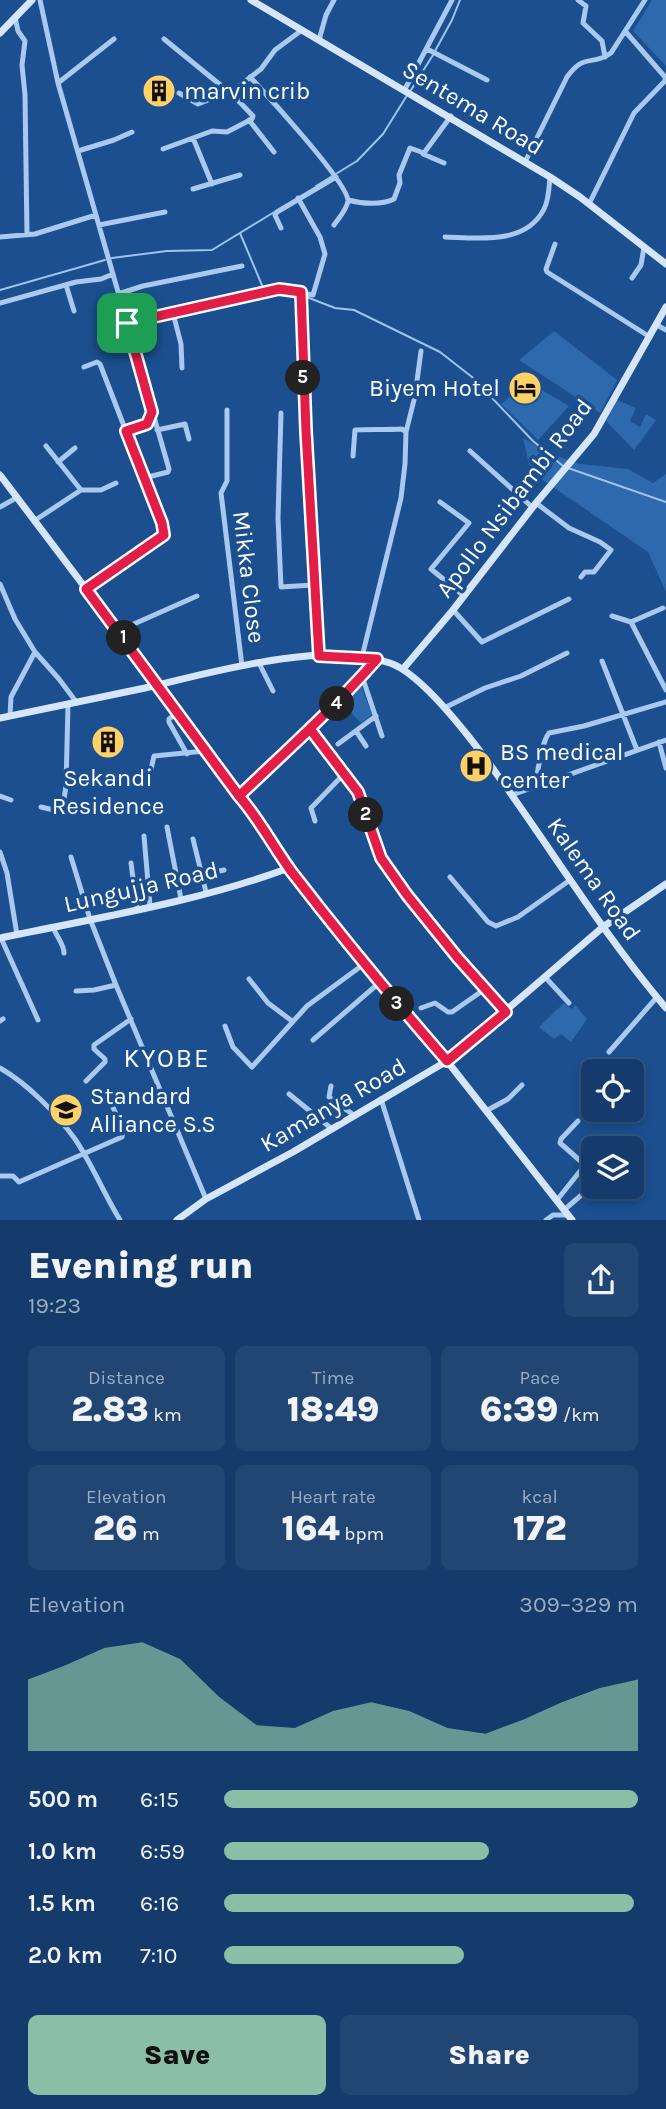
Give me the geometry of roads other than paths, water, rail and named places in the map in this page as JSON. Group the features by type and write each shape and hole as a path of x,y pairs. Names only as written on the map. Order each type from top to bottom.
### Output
{"street":[{"path":"0,33 32,0"},
{"path":"40,0 58,83 169,471 145,478"},
{"name":"Sentema Road","path":"251,0 550,177 666,264"},
{"path":"318,40 334,0"},
{"path":"405,89 452,0"},
{"path":"578,0 586,6 583,23 603,41 605,57"},
{"path":"526,162 574,66 611,53 645,0"},
{"path":"15,17 18,31 24,41 22,65 25,95 27,235"},
{"path":"179,93 200,104 230,92 264,65 275,50 302,30"},
{"path":"589,204 634,113 664,86 665,77 625,31"},
{"path":"58,83 114,39"},
{"path":"163,149 212,131 227,132 253,116 230,92 164,39"},
{"path":"427,50 487,80"},
{"path":"250,77 276,104 333,175 348,200"},
{"path":"422,154 451,116"},
{"path":"250,120 274,152"},
{"path":"78,151 132,132"},
{"path":"193,138 212,184"},
{"path":"348,200 380,202 394,199 400,183 399,175 410,148 444,163"},
{"path":"193,189 240,175"},
{"path":"281,228 275,215 277,212 333,175"},
{"path":"445,237 513,236 530,227 545,208 550,177"},
{"path":"127,323 279,289 313,295 325,254 320,237 298,198"},
{"path":"334,225 348,200"},
{"path":"99,225 165,212"},
{"path":"0,237 27,235 96,215"},
{"path":"555,244 547,272 650,337"},
{"path":"632,278 641,265 644,247"},
{"path":"118,293 242,266"},
{"path":"0,303 113,274"},
{"path":"66,285 74,311"},
{"path":"301,295 313,585 319,656"},
{"name":"Apollo Nsibambi Road","path":"404,669 594,434 666,307"},
{"path":"173,313 181,344 183,369"},
{"path":"657,325 666,330"},
{"path":"362,657 401,498 406,432 415,396 421,351"},
{"path":"84,368 99,362 162,523 164,535 86,589"},
{"name":"Mikka Close","path":"227,410 228,481 220,493 243,666"},
{"path":"126,431 147,424 152,412"},
{"path":"281,413 278,518 281,587 313,585"},
{"path":"157,430 185,424 189,439"},
{"path":"353,456 355,430 374,429 381,432 402,429 406,432"},
{"path":"46,446 81,490"},
{"path":"58,462 75,448"},
{"path":"470,451 534,505 569,528 611,550 594,572 585,572 581,577"},
{"path":"0,475 255,814 289,868 379,983 447,1061 568,1215"},
{"path":"34,521 81,490 101,490 116,483"},
{"path":"0,507 16,498"},
{"path":"440,502 469,523 431,569 464,596"},
{"path":"0,584 15,618 35,652 60,679 76,703"},
{"path":"118,631 197,596"},
{"path":"453,610 482,642 569,598"},
{"path":"612,616 631,622 663,608"},
{"path":"631,622 666,690"},
{"path":"3,719 11,697 35,652"},
{"path":"444,708 485,688 521,676 567,653"},
{"name":"Kalema Road","path":"3,719 259,663 319,656 362,657 377,659 404,669 444,708 512,795 603,926 666,1008"},
{"path":"239,796 310,729 377,659"},
{"path":"602,661 637,750"},
{"path":"259,663 273,691"},
{"path":"362,676 382,736"},
{"path":"535,786 544,742 549,733 666,702"},
{"path":"41,807 62,812 66,786 68,705"},
{"path":"177,713 169,722 187,754"},
{"path":"338,744 376,716"},
{"path":"310,729 361,799 381,858 407,895 506,1012"},
{"path":"356,731 366,746"},
{"path":"512,795 663,741 666,768"},
{"path":"111,782 147,778 150,776 153,757 205,751"},
{"path":"315,821 311,808 344,774"},
{"path":"0,796 11,800"},
{"path":"167,827 181,899"},
{"path":"144,836 150,906"},
{"path":"194,839 206,892"},
{"path":"0,852 7,873 17,935"},
{"path":"71,857 90,919 116,985 206,1199"},
{"path":"131,863 137,909"},
{"name":"Lungujja Road","path":"0,938 181,899 255,880 289,868"},
{"path":"202,875 224,870"},
{"path":"450,877 488,922 496,926 518,917 570,880"},
{"name":"Kamanya Road","path":"177,1220 206,1199 447,1061 603,926 666,884"},
{"path":"53,927 64,947 64,953"},
{"path":"0,938 38,1020"},
{"path":"225,1026 233,1047 252,1067 307,1006 364,964"},
{"path":"545,977 569,1003"},
{"path":"249,979 268,1003 292,1021"},
{"path":"313,1040 379,983"},
{"path":"76,991 116,985"},
{"path":"421,1008 437,1003 452,1012 485,989"},
{"path":"609,1052 657,997"},
{"path":"86,1081 105,1062 94,1049 94,1045 131,1019"},
{"path":"0,1068 24,1085 75,1139 120,1220"},
{"path":"486,1111 509,1099 522,1085"},
{"path":"331,1086 329,1097 355,1116"},
{"path":"289,1094 332,1129"},
{"path":"382,1099 419,1220"},
{"path":"0,1176 13,1176 19,1182 84,1155 123,1135 123,1129 110,1101"},
{"path":"557,1200 585,1165 560,1143 578,1121"},
{"path":"568,1215 581,1199"},
{"path":"546,1220 553,1215 568,1215"}],"waterway":[{"path":"435,51 460,0"},
{"path":"411,90 433,55"},
{"path":"316,186 357,161 383,134 406,97"},
{"path":"112,258 167,251 212,250 276,211"},
{"path":"240,233 264,290"},
{"path":"0,290 105,260"},
{"path":"266,295 285,293"},
{"path":"304,296 335,308 354,310 440,352 472,377 533,441 563,466"},
{"path":"568,468 666,502"}],"place":[{"name":"marvin crib","path":"159,91"},
{"name":"Biyem Hotel","path":"525,388"},
{"name":"Sekandi Residence","path":"108,742"},
{"name":"BS medical center","path":"476,766"},
{"name":"Standard Alliance S.S","path":"66,1110"}],"district":[{"name":"KYOBE","path":"167,1058"}]}
